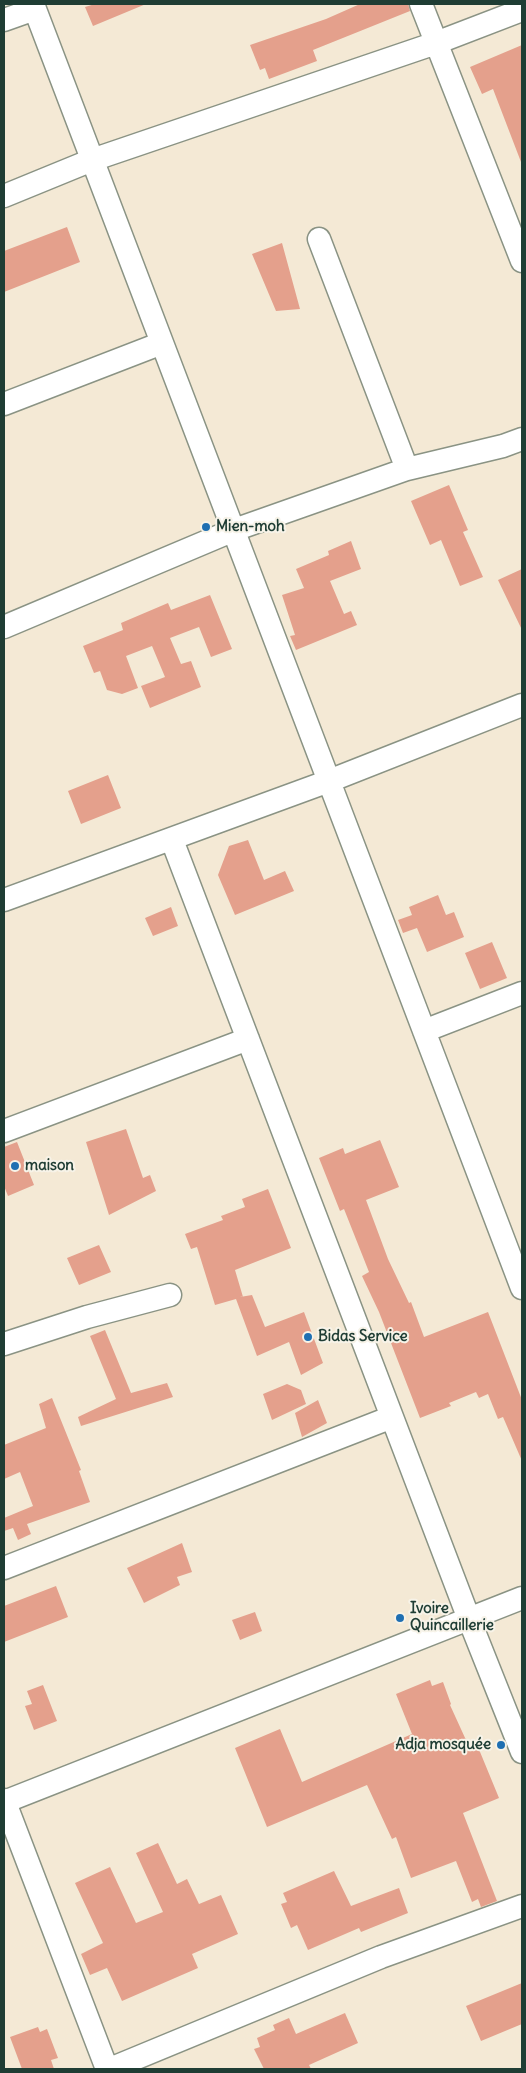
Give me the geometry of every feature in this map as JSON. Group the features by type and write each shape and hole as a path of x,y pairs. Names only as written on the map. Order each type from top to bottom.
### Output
{"street":[{"path":"421,4 522,261"},
{"path":"4,20 34,6 522,1288"},
{"path":"4,196 92,160 436,43 522,10"},
{"path":"319,239 407,470"},
{"path":"4,404 162,343"},
{"path":"4,627 234,530 407,470 503,446 522,439"},
{"path":"4,900 329,781 522,705"},
{"path":"172,840 468,1618 522,1752"},
{"path":"424,1031 522,993"},
{"path":"4,1131 248,1038"},
{"path":"4,1344 87,1317 170,1295"},
{"path":"4,1568 392,1417"},
{"path":"522,1598 4,1801 109,2069 381,1956 522,1906"}],"building":[{"path":"95,4 146,4 93,26 85,7"},
{"path":"360,4 408,4 410,11 313,50 317,61 269,79 265,68 260,70 250,45 326,19"},
{"path":"522,45 521,162 493,89 482,94 470,67"},
{"path":"67,227 80,262 4,292 4,251"},
{"path":"282,243 300,309 276,311 252,254"},
{"path":"449,485 468,530 463,532 483,577 460,586 441,540 430,545 411,501"},
{"path":"351,541 361,569 330,581 344,614 351,611 357,625 296,650 290,636 295,635 282,595 304,588 296,569 329,555 328,551"},
{"path":"522,569 522,630 498,580"},
{"path":"210,595 232,649 211,657 199,627 170,638 181,664 191,661 201,687 150,708 141,686 165,677 152,646 126,656 138,688 122,694 107,690 100,671 94,673 83,646 123,630 121,623 168,603 171,610"},
{"path":"108,775 121,808 81,824 68,791"},
{"path":"248,840 264,880 285,871 294,891 235,915 218,875 229,846"},
{"path":"438,895 446,915 454,912 464,937 427,952 417,928 403,933 398,920 412,915 409,907"},
{"path":"171,907 178,926 153,936 145,918"},
{"path":"492,942 507,978 480,989 465,953"},
{"path":"126,1129 143,1178 150,1175 156,1191 109,1215 86,1142"},
{"path":"380,1140 399,1187 366,1200 388,1259 409,1303 411,1302 424,1337 488,1312 522,1400 522,1461 503,1417 498,1419 488,1394 479,1398 476,1392 449,1403 451,1406 420,1418 379,1312 362,1276 369,1272 344,1209 340,1211 319,1158 343,1148 345,1154"},
{"name":"maison","path":"17,1142 34,1185 8,1196 4,1186 4,1147"},
{"path":"268,1189 291,1248 235,1270 243,1297 252,1295 265,1327 304,1312 323,1363 301,1375 289,1342 257,1356 236,1299 215,1305 197,1247 191,1249 185,1234 223,1220 221,1216 245,1207 242,1199"},
{"path":"99,1245 111,1272 79,1285 67,1258"},
{"path":"105,1330 131,1393 167,1383 173,1397 81,1426 78,1417 116,1399 90,1336"},
{"path":"287,1384 301,1390 306,1404 272,1420 263,1394"},
{"path":"52,1398 81,1470 79,1471 90,1502 27,1524 31,1534 18,1540 13,1528 4,1531 4,1518 33,1506 20,1472 4,1479 4,1445 46,1428 39,1404"},
{"path":"318,1400 327,1423 302,1437 295,1413"},
{"path":"182,1543 192,1572 177,1577 180,1585 144,1603 127,1568"},
{"path":"56,1586 68,1617 4,1642 4,1606"},
{"path":"255,1612 262,1631 240,1640 232,1620"},
{"path":"430,1680 432,1686 443,1682 450,1705 471,1751 478,1747 499,1798 463,1813 497,1901 481,1907 478,1899 472,1902 456,1861 411,1878 396,1837 392,1839 367,1785 267,1827 235,1748 280,1729 302,1782 412,1734 396,1694"},
{"path":"43,1685 57,1721 34,1730 25,1706 32,1704 27,1691"},
{"path":"158,1843 177,1884 187,1879 199,1904 221,1895 238,1934 192,1954 198,1968 122,2001 107,1968 90,1975 81,1954 103,1943 75,1883 110,1867 136,1923 163,1912 136,1853"},
{"path":"334,1871 351,1906 399,1888 408,1913 361,1932 359,1928 308,1950 297,1925 291,1928 281,1904 287,1902 283,1893"},
{"path":"522,1983 522,2024 481,2041 466,2006"},
{"path":"345,2013 358,2043 309,2065 311,2069 264,2069 254,2049 260,2047 257,2038 275,2030 273,2025 289,2018 296,2034"},
{"path":"38,2027 40,2032 47,2029 58,2058 51,2060 54,2069 22,2069 10,2037"}],"place":[{"name":"Mien-moh","path":"206,527"},
{"name":"maison","path":"15,1166"},
{"name":"Bidas Service","path":"308,1337"},
{"name":"Ivoire Quincaillerie","path":"400,1618"},
{"name":"Adja mosquée","path":"501,1745"}]}
